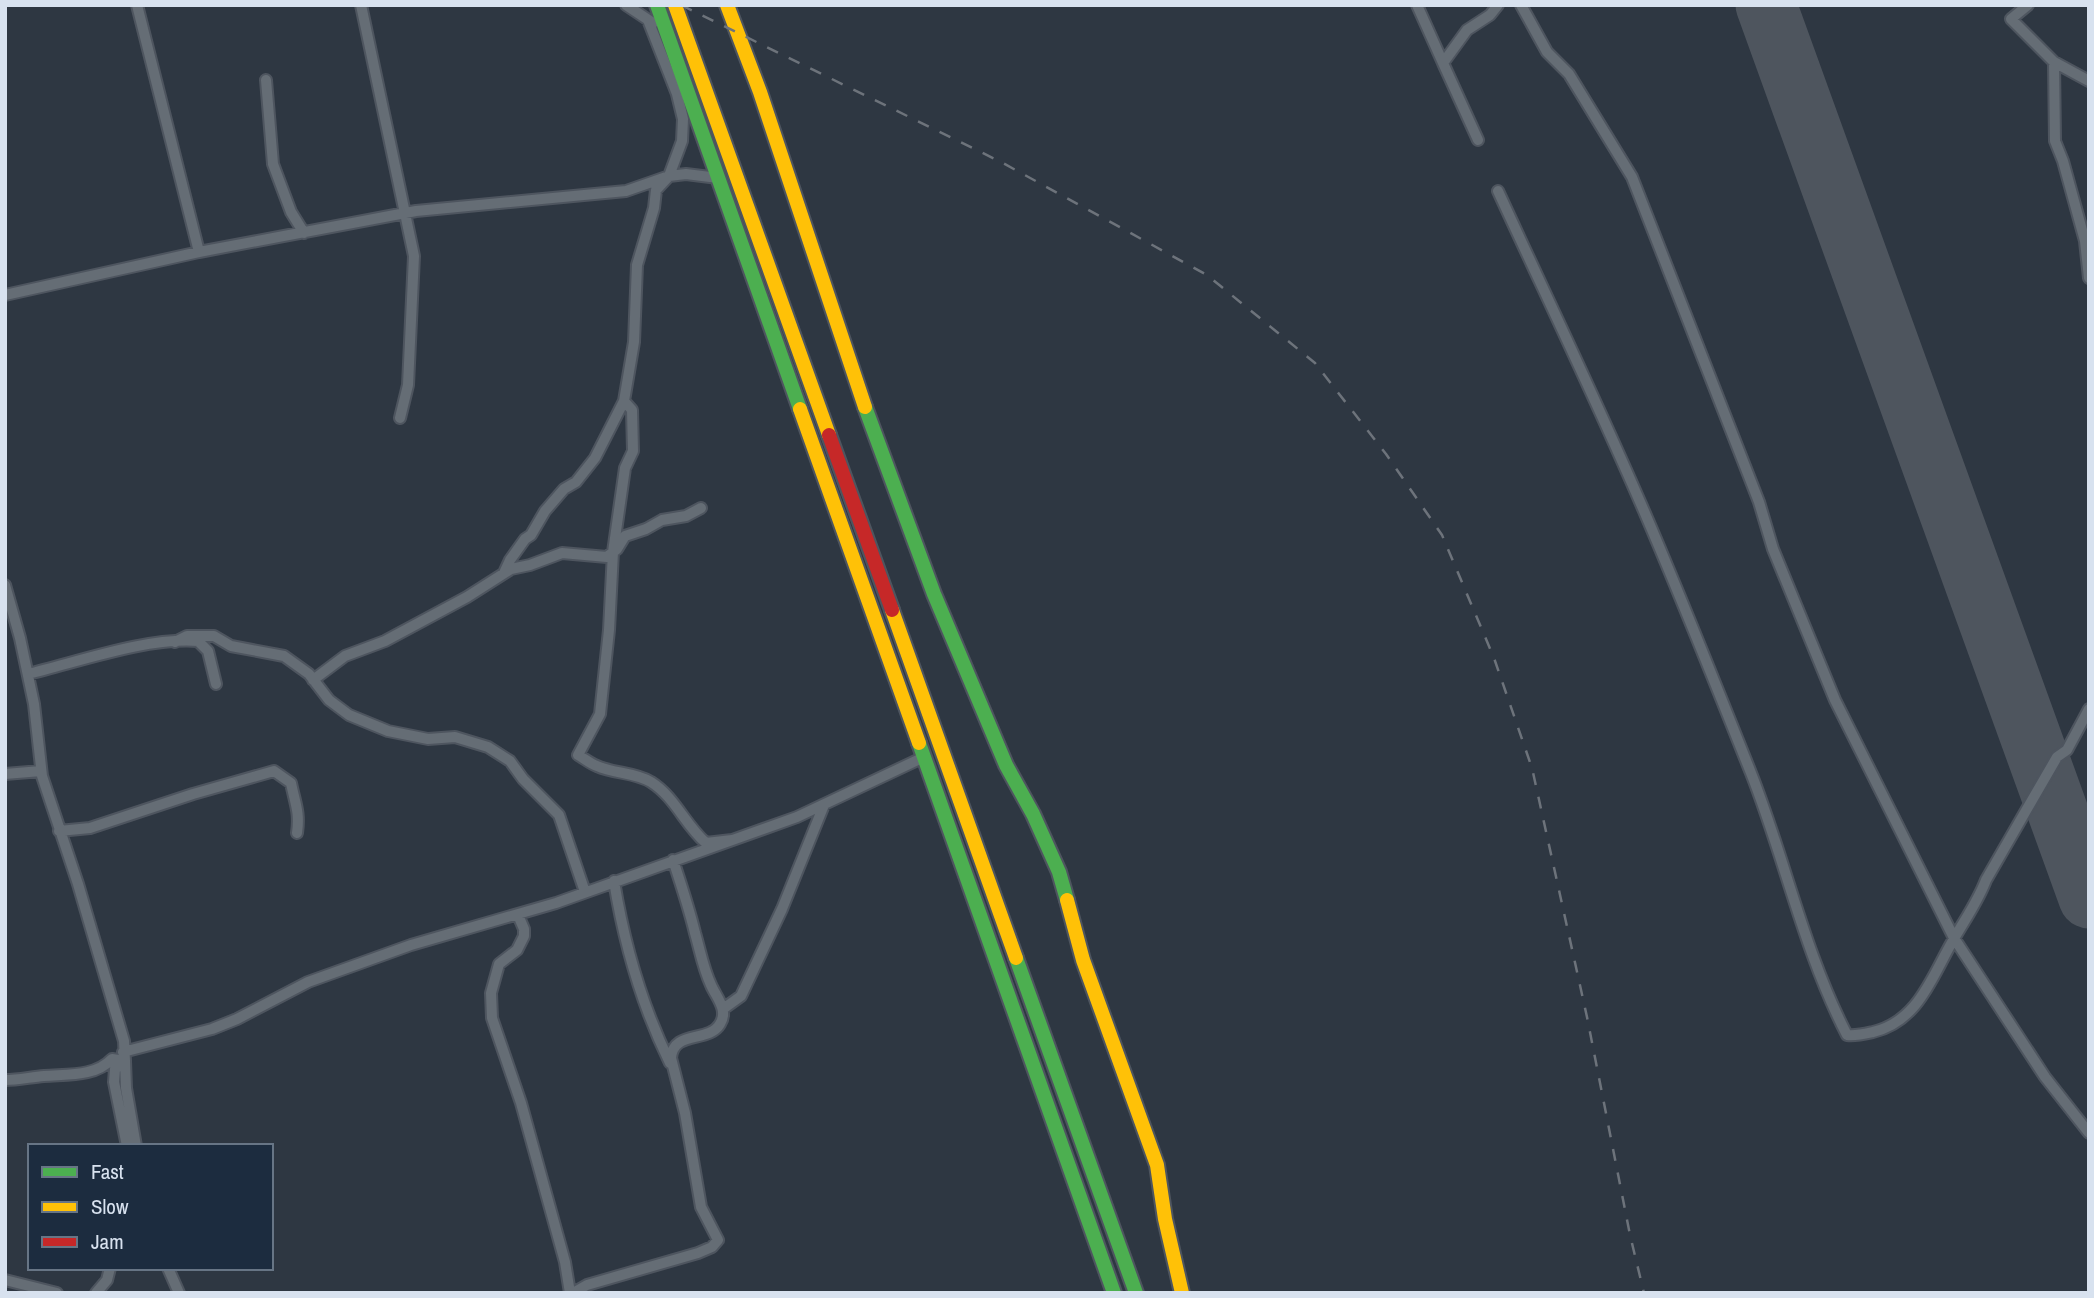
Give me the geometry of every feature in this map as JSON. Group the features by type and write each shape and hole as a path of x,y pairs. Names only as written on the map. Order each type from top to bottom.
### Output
{"main road":[{"path":"657,5 1114,1293"},
{"path":"675,5 1136,1293"},
{"path":"727,5 760,92 855,381 934,594 1006,765 1033,814 1059,872 1083,960 1157,1165 1165,1219 1182,1293"}],"street":[{"path":"137,5 200,251"},
{"path":"361,5 407,212 414,256 408,385 401,418"},
{"path":"626,5 666,31"},
{"path":"1417,5 1478,140"},
{"path":"1443,63 1467,30 1490,15 1498,5"},
{"path":"1521,5 1547,52 1569,74 1632,177 1759,502 1773,549 1835,701 1954,938 2045,1077 2089,1133"},
{"path":"2028,5 2011,19 2054,62 2089,81"},
{"path":"504,573 545,510 565,489 576,482 595,458 624,401 635,342 637,265 654,208 656,190 669,176 682,141 683,120 677,94 648,20"},
{"path":"2054,62 2055,141 2087,242 2089,278"},
{"path":"266,80 273,164 290,212 304,233"},
{"path":"5,295 200,251 407,212 626,191 669,176 686,174 718,178"},
{"path":"1498,191 1647,518 1752,775 1809,945 1832,1006 1847,1035 1877,1031 1897,1022 1915,1007 1978,901 1986,880 2057,757 2067,750 2089,709"},
{"path":"624,401 632,410 633,451 625,468 613,552 609,629 600,714 578,755 598,767 639,776 651,782 668,796 696,835 706,843 732,840"},
{"path":"313,680 345,656 385,641 467,597 504,573 562,553 607,557 625,536 662,520 686,516 701,508"},
{"path":"5,586 9,619 28,674 34,704 41,771 124,1041 126,1088 136,1144"},
{"path":"176,642 187,636 214,636 230,646 284,656 313,680 329,700 349,715 388,731 429,739 455,737 488,747 510,761 523,779 559,815 585,892"},
{"path":"28,674 118,650 198,641 208,651 216,684"},
{"path":"5,1080 77,1076 105,1066 112,1059 223,1025 308,982 411,945 518,915 797,817 924,757"},
{"path":"5,774 41,771"},
{"path":"59,831 90,828 274,771 291,783 295,805 300,815 297,833"},
{"path":"723,1009 741,996 782,909 824,805"},
{"path":"518,915 524,936 517,950 499,964 491,993 492,1018 521,1102 572,1293 587,1285 698,1253 712,1247 718,1240 701,1208 685,1113 671,1058 675,1045 680,1041 712,1032 719,1027 723,1020 723,1009 707,974 673,860"},
{"path":"614,881 627,942 654,1030 674,1072"},
{"path":"124,1057 115,1069 114,1082 127,1144"},
{"path":"96,1293 107,1280 110,1270"},
{"path":"169,1270 179,1293"},
{"path":"5,1280 57,1293"}],"runway":[{"path":"1766,5 2089,898"}],"railway":[{"path":"681,5 1001,162 1207,275 1315,363 1386,454 1442,535 1494,658 1532,768 1644,1293"}],"traffic: fast":[{"path":"657,5 800,409"},
{"path":"865,407 934,594 1006,765 1033,814 1059,872 1067,900"},
{"path":"919,743 1114,1293"},
{"path":"1016,958 1136,1293"}],"traffic: slow":[{"path":"675,5 829,435"},
{"path":"727,5 760,92 865,407"},
{"path":"800,409 919,743"},
{"path":"892,610 1016,958"},
{"path":"1067,900 1083,960 1157,1165 1165,1219 1182,1293"}],"traffic: jam":[{"path":"829,435 892,610"}]}
